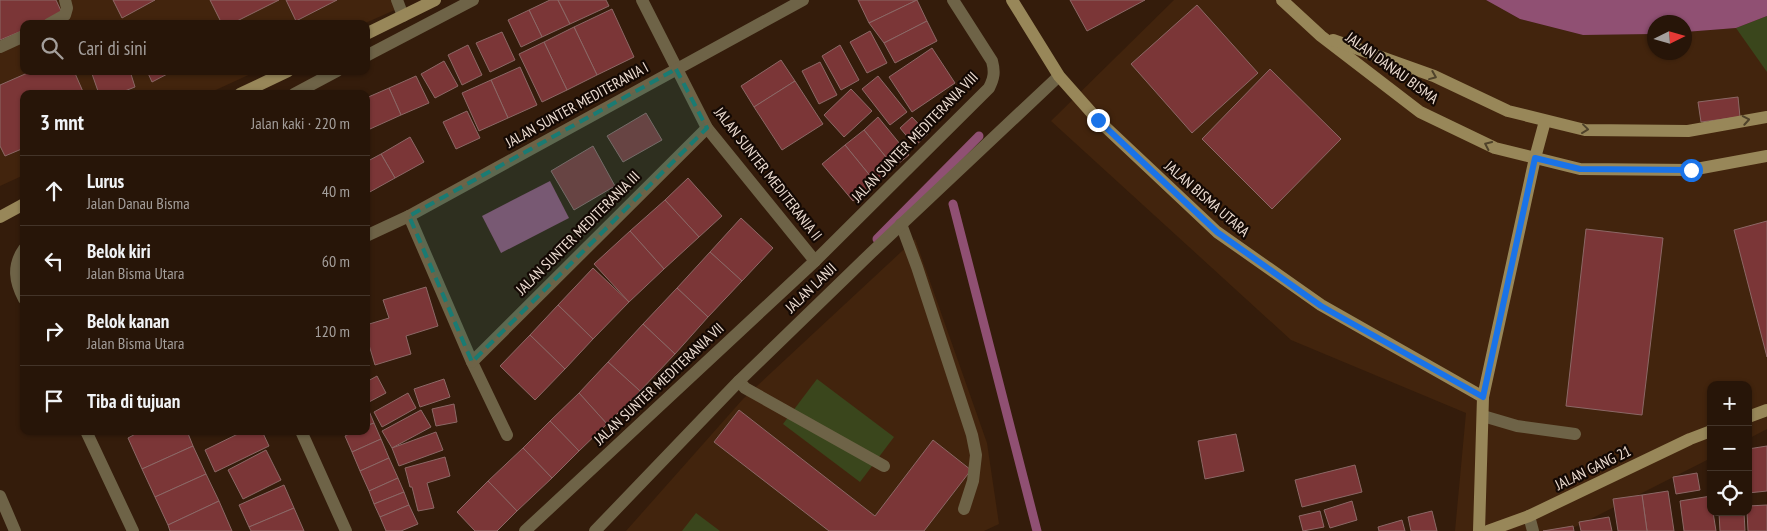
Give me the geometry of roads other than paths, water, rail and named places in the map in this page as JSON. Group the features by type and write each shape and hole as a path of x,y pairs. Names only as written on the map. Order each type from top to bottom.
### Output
{"street":[{"path":"56,20 65,15 67,8 65,0"},
{"path":"397,0 403,16"},
{"path":"370,32 435,0"},
{"path":"370,54 472,0"},
{"name":"JALAN SUNTER MEDITERANIA II","path":"642,0 707,128 815,261"},
{"name":"JALAN SUNTER MEDITERANIA I","path":"370,234 409,216 803,0"},
{"name":"JALAN SUNTER MEDITERANIA VIII","path":"815,261 989,88 994,79 995,72 992,61 952,0"},
{"name":"JALAN BISMA UTARA","path":"1012,0 1059,76 1098,120 1217,232 1321,306 1483,397"},
{"name":"JALAN DANAU BISMA","path":"1282,0 1321,36 1420,112 1495,148 1580,169 1691,170 1767,156"},
{"name":"JALAN DANAU BISMA","path":"1321,36 1434,76 1508,111 1585,130 1688,131 1767,116"},
{"path":"0,47 20,38"},
{"path":"248,90 280,75"},
{"path":"301,90 329,75"},
{"name":"JALAN LANJI","path":"595,531 738,381 901,224 1059,76"},
{"path":"1478,531 1483,397 1535,158 1545,121"},
{"name":"JALAN SUNTER MEDITERANIA III","path":"472,362 707,128"},
{"path":"0,217 20,206"},
{"path":"409,216 472,362 507,435"},
{"path":"901,224 972,435 976,455 973,481 964,509"},
{"path":"20,257 15,270 20,288"},
{"name":"JALAN SUNTER MEDITERANIA VII","path":"525,531 815,261"},
{"path":"738,381 746,388 884,466"},
{"path":"1752,416 1767,410"},
{"path":"1483,416 1517,426 1575,434"},
{"name":"JALAN GANG 21","path":"1488,531 1529,516 1707,433"},
{"path":"88,435 133,531"},
{"path":"303,435 346,531"},
{"path":"0,496 16,531"},
{"path":"1529,516 1533,531"}],"waterway":[{"path":"877,239 979,136"},
{"path":"953,204 1037,531"}]}
